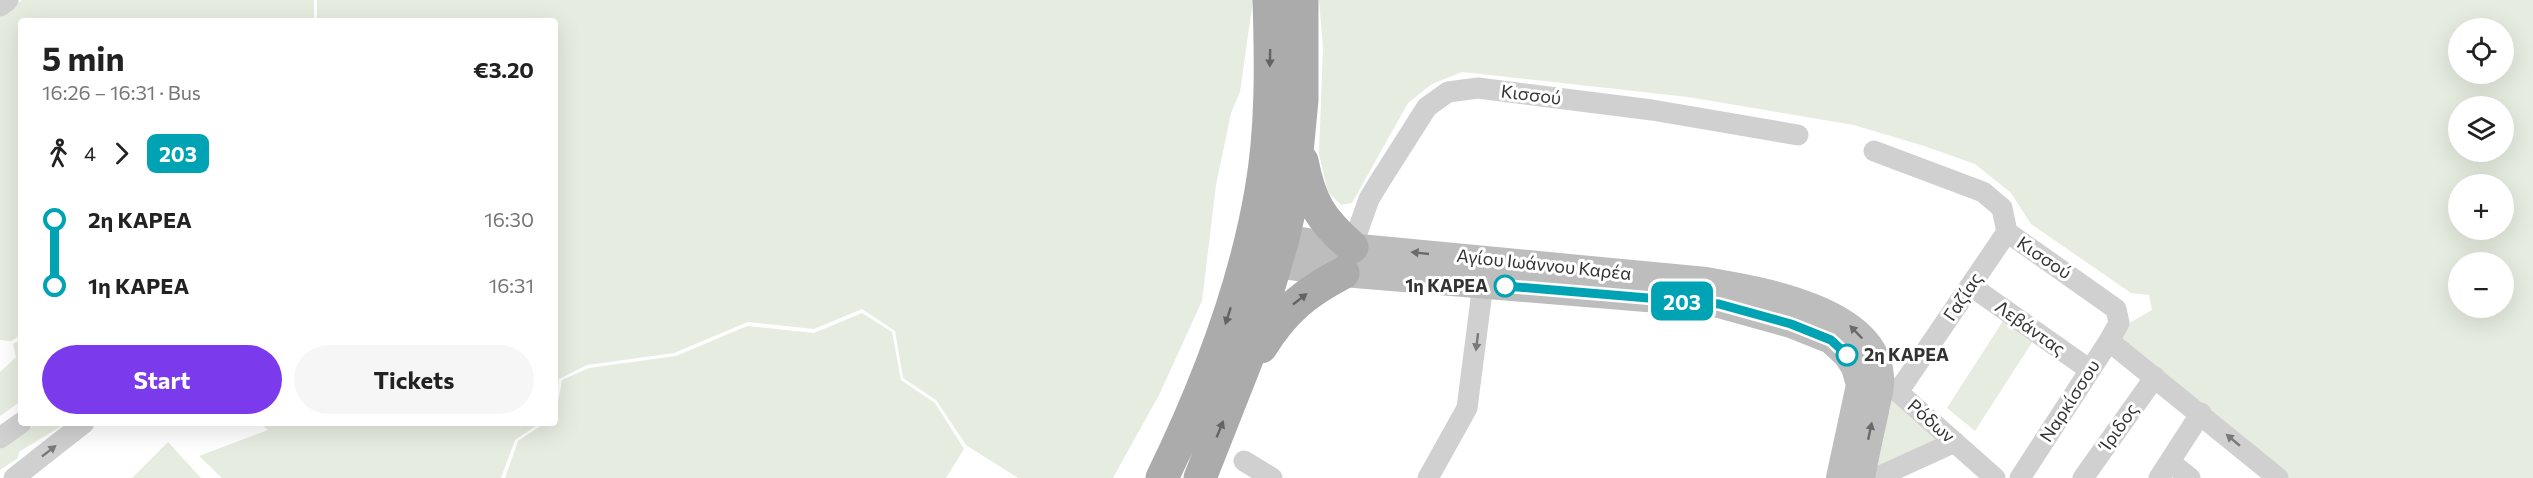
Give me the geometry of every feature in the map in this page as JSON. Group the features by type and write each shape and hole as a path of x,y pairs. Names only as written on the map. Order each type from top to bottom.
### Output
{"main road":[{"path":"1240,379 1264,249 1262,189 1267,141 1269,0"},
{"path":"1162,478 1264,249 1293,194 1299,145 1302,88 1302,0"},
{"path":"1200,478 1240,379 1281,317 1299,299 1348,260 1334,231 1319,212 1308,191 1299,145"}],"street":[{"path":"0,6 9,0"},
{"name":"Κισσού","path":"1348,260 1373,192 1427,107 1448,92 1478,88 1652,111 1798,135"},
{"name":"Κισσού","path":"1874,151 1983,192 2002,208 2007,232 2116,309 2114,332 2155,377 2278,478"},
{"name":"Γαζίας","path":"1879,387 1971,286 2007,232"},
{"name":"Αγίου Ιωάννου Καρέα","path":"1264,249 1348,260 1483,284 1719,304 1780,321 1831,340 1847,355 1855,367 1879,387"},
{"name":"Αγίου Ιωάννου Καρέα","path":"1348,260 1706,281 1743,287 1823,310 1851,327 1869,347 1878,367 1879,387 1860,478"},
{"path":"1428,478 1467,408 1483,284"},
{"name":"Λεβάντας","path":"1971,286 2090,370"},
{"name":"Ναρκίσσου","path":"2020,478 2114,332"},
{"name":"Ίριδος","path":"2083,478 2155,377"},
{"name":"Αγίου Ιωάννου Καρέα","path":"1840,478 1879,387"},
{"name":"Ρόδων","path":"1879,387 1955,442 1995,478"},
{"path":"2190,478 2164,470 2201,413"},
{"path":"0,438 18,425"},
{"path":"14,478 80,426"},
{"path":"1867,478 1878,477 1955,442"},
{"path":"1244,461 1272,478"}],"shaded area":[{"path":"22,0 314,0 314,18 18,18 18,337 11,341 0,340 0,16"},
{"path":"317,0 1253,0 1240,92 1231,113 1216,185 1202,301 1159,395 1113,478 1018,478 966,445 936,400 903,378 895,331 862,309 814,329 748,322 674,353 587,365 559,379 558,386 558,18 317,18"},
{"path":"1319,0 2533,0 2533,478 2286,478 2115,340 2126,325 2152,310 2149,295 2131,293 2031,224 2011,193 1975,164 1854,125 1688,97 1462,72 1432,84 1408,103 1352,203 1341,205 1328,192 1319,154 1323,48"},
{"path":"862,313 892,332 901,380 935,403 964,449 946,478 505,478 518,441 540,426 558,426 558,401 562,380 589,368 676,356 747,326 814,333"},
{"path":"2003,321 2033,341 1975,431 1947,408"},
{"path":"18,342 18,403 0,416 0,372 16,357 13,344"},
{"path":"1889,396 1941,442 1875,470"},
{"path":"33,426 61,426 19,452 18,458 0,470 0,449"},
{"path":"264,426 536,426 515,440 501,478 222,478 199,456 268,430"},
{"path":"168,442 201,478 132,478"}],"bus line":[{"name":"203","path":"1505,286 1719,304 1791,324 1831,340 1847,355"}],"place":[{"name":"1η ΚΑΡΕΑ","path":"1505,286"},
{"name":"2η ΚΑΡΕΑ","path":"1847,355"}]}
